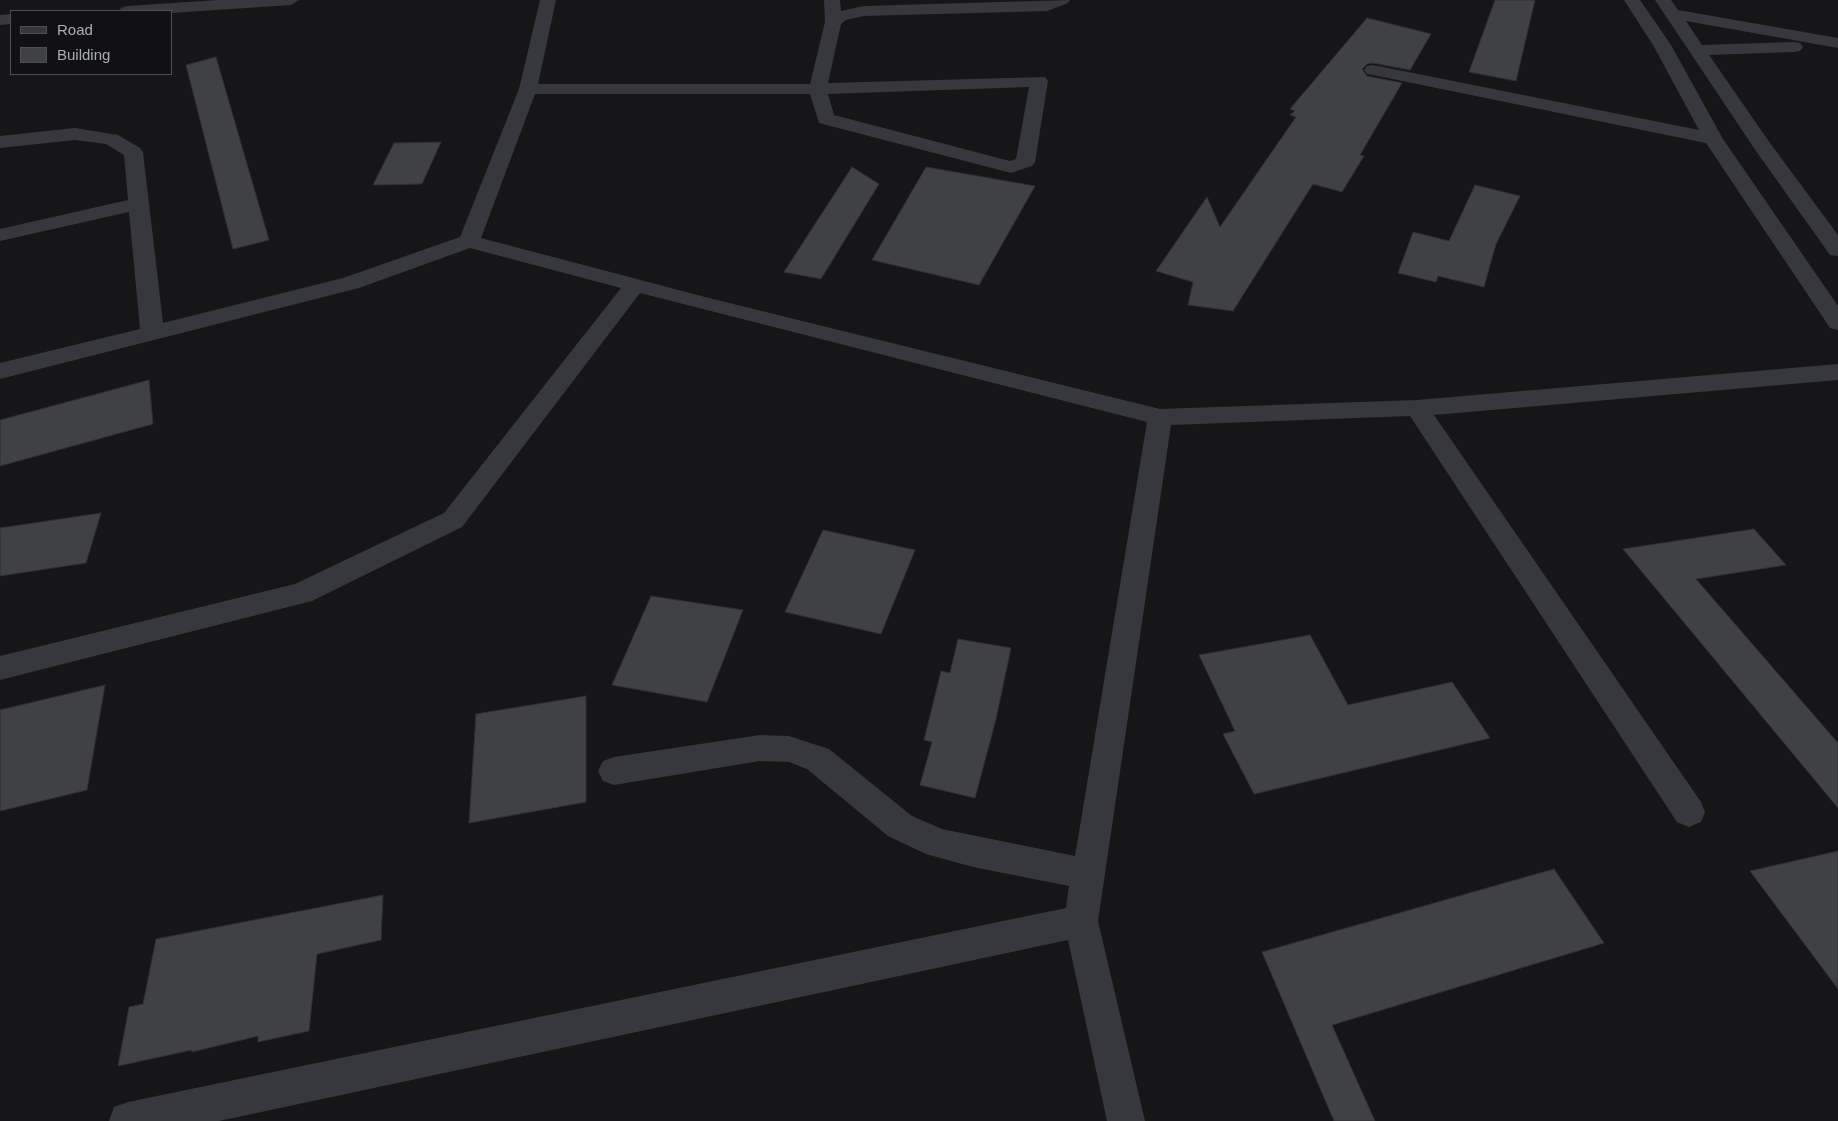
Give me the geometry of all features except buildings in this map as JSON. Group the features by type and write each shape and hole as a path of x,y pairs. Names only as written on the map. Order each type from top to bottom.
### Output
{"street":[{"path":"142,10 291,0"},
{"path":"469,241 528,89 548,0"},
{"path":"528,89 818,89 1039,81 1025,162 1011,166 826,119 818,89 833,22 832,0"},
{"path":"833,22 840,16 864,11 1047,6 1062,0"},
{"path":"1632,0 1662,45 1713,139 1838,322"},
{"path":"1668,7 1838,44"},
{"path":"1668,7 1838,250"},
{"path":"1697,50 1838,44"},
{"path":"1373,70 1713,139"},
{"path":"0,142 75,134 111,139 133,152 152,331"},
{"path":"0,235 138,204"},
{"path":"0,371 152,331 351,283 469,241 1160,418 1417,408 1838,372"},
{"path":"0,668 302,593 453,520 635,285"},
{"path":"1417,408 1690,812"},
{"path":"1126,1121 1081,921 1160,418"},
{"path":"614,772 760,748 789,750 818,758 900,826 938,843 973,852 1088,874"},
{"path":"128,1121 1081,921"}]}
